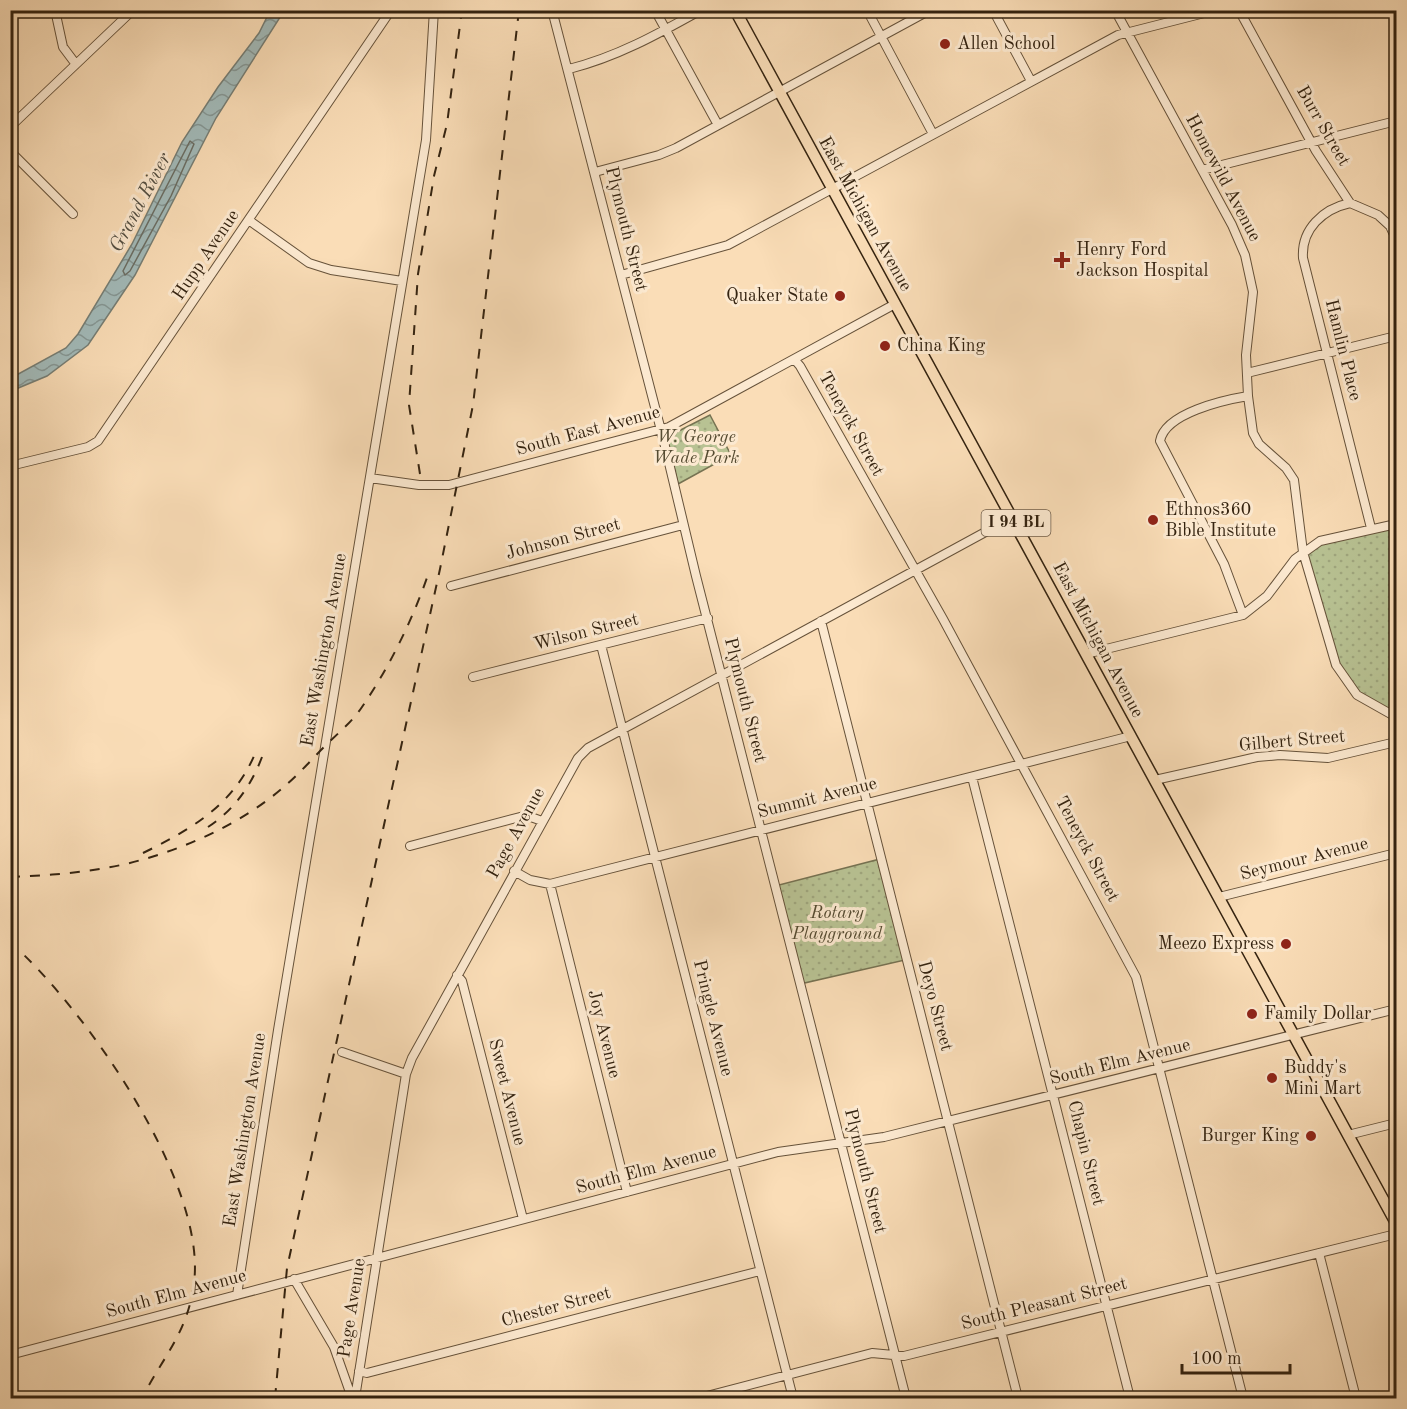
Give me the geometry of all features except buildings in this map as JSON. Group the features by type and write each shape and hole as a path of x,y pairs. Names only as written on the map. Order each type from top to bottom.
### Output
{"main road":[{"name":"East Michigan Avenue","path":"735,10 1396,1223"}],"street":[{"path":"55,10 63,48 75,63"},
{"path":"10,127 133,10"},
{"name":"Hupp Avenue","path":"10,466 88,447 98,441 250,221 391,10"},
{"name":"East Washington Avenue","path":"237,1295 278,1030 426,141 434,10"},
{"name":"Plymouth Street","path":"552,10 569,69 906,1398"},
{"path":"655,10 718,125"},
{"path":"569,69 607,59 701,10"},
{"path":"867,10 933,134"},
{"path":"595,172 659,155 930,10"},
{"path":"993,10 1031,81"},
{"name":"Homewild Avenue","path":"1115,10 1232,225 1251,275 1253,292 1247,373 1250,419 1256,439 1294,480 1303,552 1336,665 1357,695 1396,717"},
{"path":"621,275 719,249 1126,32 1216,10"},
{"name":"Burr Street","path":"1239,10 1312,142 1350,203"},
{"path":"1202,170 1396,121"},
{"path":"10,151 73,214"},
{"path":"1350,203 1378,215 1390,226 1396,239"},
{"name":"Hamlin Place","path":"1350,203 1330,210 1313,223 1302,245 1326,354 1371,528"},
{"path":"250,221 309,263 331,270 402,280"},
{"name":"South East Avenue","path":"370,478 419,485 449,486 660,429 895,304"},
{"path":"1247,373 1396,336"},
{"name":"Teneyck Street","path":"794,359 800,366 1021,764 1136,977 1243,1398"},
{"path":"1243,615 1224,564 1162,446 1161,436 1166,428 1211,403 1248,396"},
{"name":"Page Avenue","path":"353,1398 406,1074 412,1058 457,975 578,758 588,748 1013,517"},
{"path":"1086,654 1243,615 1267,596 1303,552 1333,536 1396,524"},
{"name":"Johnson Street","path":"451,586 683,525"},
{"name":"Wilson Street","path":"472,677 708,618"},
{"name":"Deyo Street","path":"821,621 1018,1398"},
{"name":"Pringle Avenue","path":"601,645 793,1398"},
{"name":"Summit Avenue","path":"550,885 655,856 1131,736"},
{"name":"Gilbert Street","path":"1155,780 1257,757 1280,755 1328,758 1396,742"},
{"name":"Chapin Street","path":"972,777 1130,1398"},
{"path":"410,846 520,817 528,816 542,821"},
{"name":"Seymour Avenue","path":"1219,897 1396,853"},
{"path":"514,871 530,880 550,885"},
{"name":"Joy Avenue","path":"550,885 627,1192"},
{"name":"Sweet Avenue","path":"457,975 462,981 523,1219"},
{"name":"South Elm Avenue","path":"11,1352 237,1295 377,1256 786,1150 884,1137 947,1123 1396,1009"},
{"path":"342,1052 406,1074"},
{"path":"1348,1135 1396,1123"},
{"name":"South Pleasant Street","path":"699,1398 872,1353 904,1356 1396,1234"},
{"path":"1319,1253 1356,1398"},
{"name":"Chester Street","path":"359,1371 367,1373 760,1271"},
{"path":"294,1279 334,1347 353,1398"}],"green space":[{"name":"W. George Wade Park","path":"710,415 731,455 678,484 667,437"},
{"path":"1396,526 1396,718 1347,683 1329,640 1303,552 1333,536"},
{"name":"Rotary Playground","path":"880,859 905,960 800,984 775,886"}],"water":[{"name":"Grand River","path":"270,11 284,11 216,118 135,275 88,345 47,376 11,391 11,378 66,348 78,334 132,244 182,142 218,87 259,33"}],"railway":[{"path":"420,474 409,405 418,274 434,176 447,124 462,10"},
{"path":"275,1398 287,1268 440,569 473,405 519,10"},
{"path":"10,877 93,870 160,854 218,830 271,798 301,771 362,707 400,642 429,572"},
{"path":"143,853 193,825 222,803 245,774 254,756"},
{"path":"208,827 226,813 241,796 253,778 262,757"},
{"path":"10,942 40,971 72,1008 104,1052 135,1099 161,1148 181,1196 193,1242 194,1283 191,1300 174,1344 142,1398"}],"place":[{"name":"Allen School","path":"945,44"},
{"name":"Henry Ford Jackson Hospital","path":"1062,260"},
{"name":"Quaker State","path":"840,296"},
{"name":"China King","path":"885,346"},
{"name":"Ethnos360 Bible Institute","path":"1153,520"},
{"name":"Meezo Express","path":"1286,944"},
{"name":"Family Dollar","path":"1252,1014"},
{"name":"Buddy's Mini Mart","path":"1272,1078"},
{"name":"Burger King","path":"1311,1136"}]}
